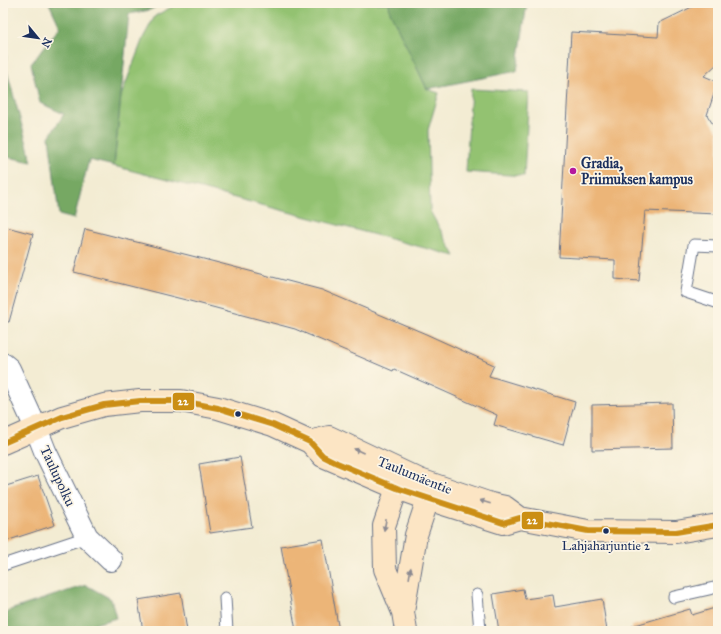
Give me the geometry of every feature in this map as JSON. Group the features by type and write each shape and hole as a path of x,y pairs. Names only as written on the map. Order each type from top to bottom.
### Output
{"main road":[{"name":"Taulumäentie","path":"3,443 62,417 104,405 140,401 181,401 218,408 273,425 310,442 322,456 397,488 424,490 505,507 520,518 588,530 676,532 718,525"},
{"name":"Taulumäentie","path":"310,442 329,438 424,490"},
{"path":"397,488 384,526 385,569 405,621"},
{"path":"405,621 416,535 424,490"}],"street":[{"name":"Taulupolku","path":"3,364 9,368 45,451 87,537 111,560"}],"lane":[{"path":"718,246 694,245 686,292 718,302"},
{"path":"3,565 87,537"},
{"path":"674,598 718,587"},
{"path":"477,596 480,631"},
{"path":"225,598 228,631"}],"green space":[{"path":"49,3 163,3 150,10 129,14 114,166 89,160 74,219 59,215 49,137 64,114 40,103 31,64 60,27"},
{"path":"179,3 389,3 391,12 427,89 439,93 428,130 430,211 455,256 114,166 121,96 143,38 155,16"},
{"path":"389,3 527,3 517,71 427,89 390,12"},
{"path":"3,19 6,19 6,68 32,162 3,156"},
{"path":"471,89 529,92 524,176 466,172"},
{"path":"86,585 111,599 116,618 72,631 3,631 3,618 10,610"}],"building":[{"path":"700,3 718,3 718,63 704,76 718,82 707,115 718,132 718,214 645,211 639,281 615,279 615,260 559,257 571,32 658,37 659,23"},
{"path":"3,226 33,234 9,322 3,321"},
{"path":"85,229 322,290 426,334 494,365 489,376 575,402 563,445 494,425 497,415 394,369 393,371 295,329 74,272"},
{"path":"672,403 673,448 592,450 592,405"},
{"path":"240,457 252,527 210,533 199,464"},
{"path":"38,476 55,525 3,542 3,487"},
{"path":"323,539 339,631 296,631 281,546"},
{"path":"523,589 525,599 553,595 555,607 602,599 607,631 499,631 493,594"},
{"path":"181,593 187,631 143,631 138,600"},
{"path":"718,607 718,631 632,631 632,626 690,609 692,615"}],"transit line":[{"name":"22","path":"3,443 62,417 104,405 140,401 181,401 218,408 273,425 310,442 323,456 337,463 397,488 503,523 520,518 588,531 676,532 718,525"}],"place":[{"name":"Gradia, Priimuksen kampus","path":"573,171"},
{"name":"Lahjaharjuntie 2","path":"606,531"}]}
